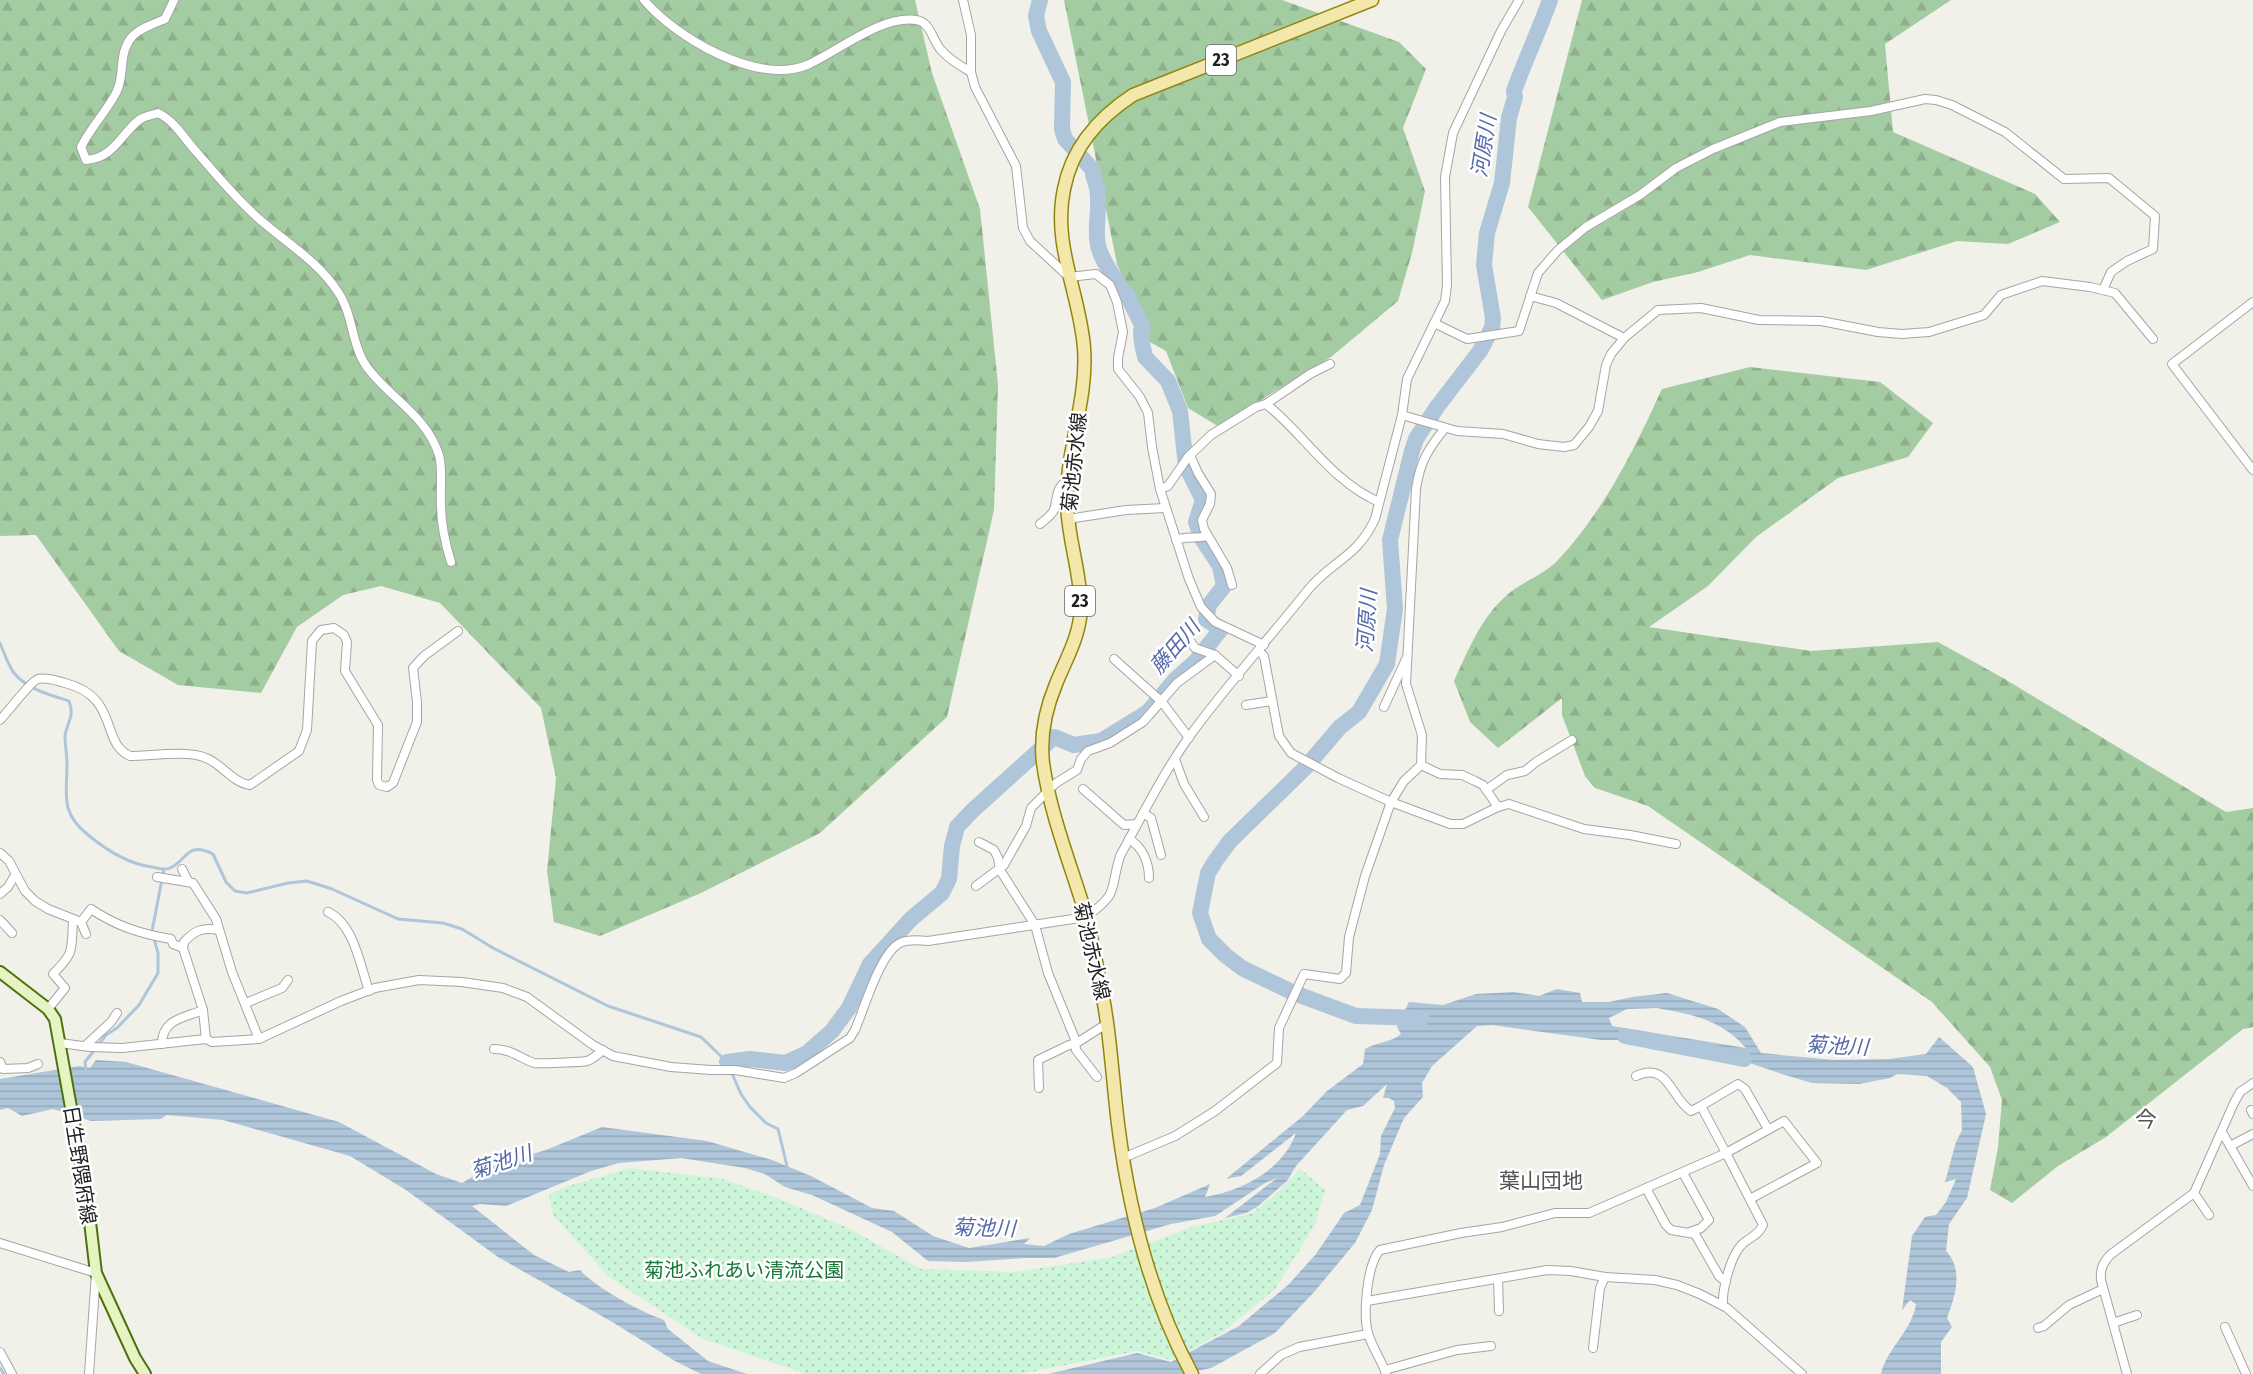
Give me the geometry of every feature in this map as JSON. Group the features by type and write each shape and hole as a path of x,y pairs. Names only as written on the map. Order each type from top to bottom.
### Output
{"main road":[{"name":"菊池赤水線","path":"1192,1374 1167,1323 1144,1255 1123,1158 1108,1023 1086,917 1043,762 1043,730 1055,685 1071,652 1078,630 1081,610 1080,587 1068,519 1068,480 1081,397 1084,350 1078,306 1062,245 1060,216 1063,192 1069,166 1100,120 1134,95 1372,0"},
{"path":"0,972 48,1009"},
{"name":"日生野隈府線","path":"48,1009 55,1020 60,1043 87,1196 96,1274 135,1358 145,1374"}],"street":[{"path":"174,0 165,19 138,30 126,44 123,50 121,81 117,92 89,131 81,147 86,160 96,159 111,152 140,119 158,113 165,116 229,191 328,278 340,294 348,313 354,338 368,369 415,414 427,430 439,455 443,529 451,562"},
{"path":"644,0 671,27 698,44 756,68 785,70 805,66 842,44 880,27 918,20 927,25 940,49 957,65 970,72"},
{"path":"963,0 971,35 970,72 975,87 1016,166 1023,228 1030,241 1069,277 1096,274 1110,285 1117,302 1123,332 1118,369 1140,397 1148,413 1152,447 1165,508 1201,607 1215,622 1261,648 1279,736 1291,753 1391,802 1450,824 1463,824 1509,804 1584,829 1676,844"},
{"path":"60,1043 122,1048 206,1039 212,1042 259,1039 369,991 419,980 462,982 503,988 527,997 613,1056 671,1067 735,1070 784,1078 796,1073 850,1038 884,960 891,949 902,942 928,941 1086,917 1104,904 1110,896 1115,885 1120,856 1174,759 1189,738 1316,579 1361,544 1375,519 1402,415 1407,379 1445,301 1445,177 1453,133 1501,32 1519,0"},
{"path":"1434,323 1467,339 1519,332 1538,273 1558,250 1586,227 1640,195 1676,168 1713,148 1780,122 1871,111 1925,99 1952,105 2006,132 2064,179 2109,178 2155,216 2153,249 2127,261 2111,272 2103,290"},
{"path":"1402,415 1457,431 1503,434 1538,444 1564,447 1574,445 1589,427 1598,411 1606,365 1611,354 1623,338 1658,310 1701,308 1759,320 1821,321 1878,332 1902,334 1929,332 1984,315 2001,295 2042,281 2115,293 2153,339"},
{"path":"1530,296 1556,303 1623,338"},
{"path":"2253,302 2172,364 2253,470"},
{"path":"1160,489 1168,486 1190,455 1211,435 1330,364"},
{"path":"1266,404 1335,472 1369,498 1379,502"},
{"path":"1123,1158 1175,1136 1215,1111 1276,1063 1276,1042 1284,1014 1304,974 1340,980 1346,973 1349,937 1365,876 1391,802 1404,781 1421,765 1422,735 1406,684 1413,543 1419,468 1431,446 1445,428"},
{"path":"1190,455 1211,494 1210,504 1202,520 1207,536 1227,568 1232,585"},
{"path":"1040,524 1053,510 1061,485 1068,480"},
{"path":"1068,519 1126,510 1165,508"},
{"path":"1176,540 1183,537 1195,540 1207,536"},
{"path":"0,720 31,682 46,678 73,685 89,693 100,705 115,742 123,753 130,756 190,755 205,758 240,782 250,785 300,751 307,730 312,641 321,630 334,628 344,635 347,642 345,671 378,725 377,780 379,785 387,787 393,783 417,722 413,668 424,656 458,630"},
{"path":"1182,629 1195,648 1215,656 1239,676"},
{"path":"976,886 1000,870 1026,826 1031,807 1049,790 1077,770 1081,759 1088,751 1110,743 1143,722 1177,683 1215,656"},
{"path":"1384,707 1404,660 1408,656"},
{"path":"1114,659 1162,702 1189,738"},
{"path":"1246,705 1272,701"},
{"path":"1486,790 1507,775 1525,771 1572,740"},
{"path":"1174,759 1184,784 1204,817"},
{"path":"1421,765 1440,774 1462,775 1483,786 1498,807"},
{"path":"1083,789 1124,825 1137,824"},
{"path":"1143,813 1151,818 1161,855"},
{"path":"1129,839 1140,845 1149,870 1149,878"},
{"path":"979,842 994,850 1000,870 1035,925 1048,973 1077,1050 1097,1077"},
{"path":"0,853 9,861 25,891 35,901 77,921 87,934"},
{"path":"182,869 206,901 216,919 232,972 259,1039"},
{"path":"0,894 8,887 15,875"},
{"path":"157,878 171,881 188,880"},
{"path":"48,1009 65,988 53,974 71,953 77,921 92,906 110,922 123,928 148,936 171,939 173,944 183,948"},
{"path":"328,912 343,923 351,934 369,991"},
{"path":"0,920 12,933"},
{"path":"206,1039 203,1010 183,948 184,942 197,930 204,928 219,930"},
{"path":"246,1003 282,988 288,980"},
{"path":"162,1044 162,1033 169,1023 203,1010"},
{"path":"85,1046 111,1022 117,1013"},
{"path":"1039,1088 1038,1060 1075,1044 1108,1023"},
{"path":"494,1049 512,1051 535,1063 542,1064 559,1061 585,1062 603,1050"},
{"path":"0,1062 3,1069 28,1068 38,1064"},
{"path":"1636,1076 1645,1072 1669,1081 1683,1106 1691,1111 1738,1084 1745,1089 1768,1129"},
{"path":"2127,1374 2100,1272 2110,1255 2194,1193 2240,1092 2253,1083"},
{"path":"1701,1106 1763,1225 1760,1233 1739,1248 1722,1295 1723,1304"},
{"path":"1491,1347 1457,1350 1385,1372 1368,1334 1368,1280 1375,1256 1380,1250 1502,1227 1555,1213 1589,1213 1726,1153 1784,1121 1817,1163 1750,1199"},
{"path":"2222,1132 2253,1186"},
{"path":"2230,1146 2253,1134"},
{"path":"1683,1173 1709,1220 1701,1228 1689,1233"},
{"path":"1646,1188 1666,1225 1671,1230 1695,1234 1719,1276 1726,1282"},
{"path":"2194,1193 2209,1215"},
{"path":"0,1243 96,1274 89,1374"},
{"path":"1367,1301 1547,1270 1646,1279 1669,1283 1723,1304 1802,1374"},
{"path":"1593,1348 1600,1288 1605,1277"},
{"path":"1498,1279 1499,1311"},
{"path":"2038,1328 2044,1326 2069,1305 2103,1289"},
{"path":"2113,1323 2137,1315"},
{"path":"2225,1327 2246,1374"},
{"path":"1260,1374 1281,1355 1299,1347 1368,1334"},
{"path":"0,1353 12,1374"}],"green space":[{"path":"0,0 915,0 932,73 980,209 998,385 994,510 947,717 820,833 701,893 600,936 554,922 547,871 556,778 541,708 440,603 381,586 343,595 297,627 261,693 178,685 119,651 36,535 0,536"},
{"path":"1064,0 1282,0 1399,42 1426,69 1403,128 1425,191 1412,253 1398,301 1331,357 1267,396 1221,428 1188,408 1166,351 1150,342 1117,264"},
{"path":"1582,0 1951,0 1885,44 1893,132 2035,194 2060,222 2008,244 1957,241 1866,270 1750,255 1698,272 1653,282 1602,300 1528,207"},
{"path":"1750,367 1880,382 1933,423 1908,457 1838,478 1756,537 1708,586 1649,627 1811,651 1938,642 2003,678 2226,812 2253,808 2253,1027 2243,1029 2106,1137 2058,1166 2012,1203 1990,1190 1998,1147 2002,1100 1990,1067 1932,1002 1648,806 1595,788 1585,776 1562,715 1562,698 1498,748 1470,722 1454,681 1476,636 1497,605 1512,591 1558,560 1590,521 1629,457 1662,389"},
{"name":"菊池ふれあい清流公園","path":"630,1168 723,1179 777,1198 848,1228 921,1269 1016,1272 1112,1257 1189,1228 1252,1213 1274,1196 1300,1169 1325,1190 1315,1225 1275,1289 1223,1332 1172,1360 1137,1351 1020,1374 806,1374 703,1339 608,1276 553,1215 549,1195 568,1186"}],"water":[{"path":"1557,989 1580,993 1582,1002 1609,1002 1667,993 1718,1009 1745,1027 1761,1053 1834,1060 1889,1059 1926,1054 1939,1037 1973,1067 1986,1114 1967,1198 1949,1224 1946,1251 1955,1267 1956,1284 1947,1318 1952,1327 1941,1342 1941,1374 1881,1374 1888,1356 1914,1314 1916,1304 1910,1300 1902,1310 1912,1236 1925,1217 1936,1215 1946,1202 1956,1179 1945,1182 1956,1142 1962,1130 1961,1102 1947,1088 1927,1076 1897,1074 1890,1078 1859,1084 1812,1083 1681,1040 1601,1040 1492,1025 1477,1026 1432,1066 1422,1083 1423,1097 1404,1118 1384,1165 1372,1210 1355,1243 1315,1291 1275,1333 1211,1368 1183,1374 1048,1374 1137,1353 1171,1362 1239,1326 1289,1284 1316,1254 1344,1213 1360,1205 1380,1154 1381,1136 1395,1108 1394,1101 1383,1098 1387,1084 1363,1106 1347,1110 1296,1166 1287,1181 1257,1207 1246,1213 1225,1218 1277,1178 1265,1183 1215,1216 1171,1224 1054,1258 966,1262 928,1261 892,1232 812,1195 785,1187 765,1174 745,1168 681,1158 619,1163 591,1171 506,1206 480,1204 472,1206 534,1255 569,1272 580,1270 619,1299 664,1320 668,1329 708,1361 747,1374 701,1374 675,1361 614,1323 498,1257 406,1190 350,1156 223,1120 167,1115 161,1119 91,1121 53,1109 22,1116 8,1108 0,1110 0,1079 79,1066 90,1068 96,1060 126,1062 339,1122 436,1174 462,1183 487,1168 546,1150 602,1127 707,1141 772,1160 811,1176 872,1208 894,1211 933,1236 969,1248 1030,1238 1024,1244 1044,1246 1069,1234 1155,1208 1210,1184 1205,1197 1233,1190 1260,1177 1282,1158 1296,1133 1241,1176 1226,1179 1303,1116 1327,1091 1363,1064 1365,1049 1401,1034 1397,1027 1409,1002 1443,1005 1476,994 1514,992 1539,996","holes":["1657,1008 1695,1016 1716,1024 1746,1048 1612,1026 1609,1018 1627,1009"]}],"waterway":[{"name":"藤田川","path":"727,1062 750,1059 786,1063 807,1053 832,1031 849,1008 870,964 911,919 942,893 949,879 952,846 957,827 972,811 1054,737 1074,745 1101,741 1148,712 1175,680 1196,661 1221,629 1206,619 1209,605 1224,586 1220,566 1201,537 1196,522 1203,500 1186,466 1180,411 1168,381 1145,357 1141,331 1143,327 1127,295 1124,295 1100,252 1097,231 1097,186 1093,170 1065,139 1062,129 1063,82 1039,31 1036,16 1040,0"},
{"name":"河原川","path":"1422,1018 1356,1016 1294,993 1242,968 1225,955 1209,939 1200,913 1208,873 1230,841 1305,768 1340,727 1359,712 1387,664 1395,609 1390,540 1416,439 1437,407 1480,351 1492,328 1493,318 1484,265 1487,233 1502,183 1514,91 1550,0"},
{"path":"0,643 10,666 19,679 39,691 69,701 71,716 65,736 67,802 72,818 78,826 102,845 134,863 163,869 176,865 192,851 204,851 213,854 226,882 235,891 247,893 307,881 332,889 398,919 443,923 462,929 493,948 608,1006 701,1037 727,1062 741,1094 750,1107 766,1123 778,1129 788,1170"},
{"path":"86,1069 85,1062 106,1035 117,1028 139,1005 158,973 158,953 152,931 164,869"},
{"name":"菊池川","path":"1625,1036 1744,1059"},
{"path":"0,1368 4,1374"}],"district":[{"name":"今","path":"2146,1119"},
{"name":"葉山団地","path":"1541,1181"}]}
